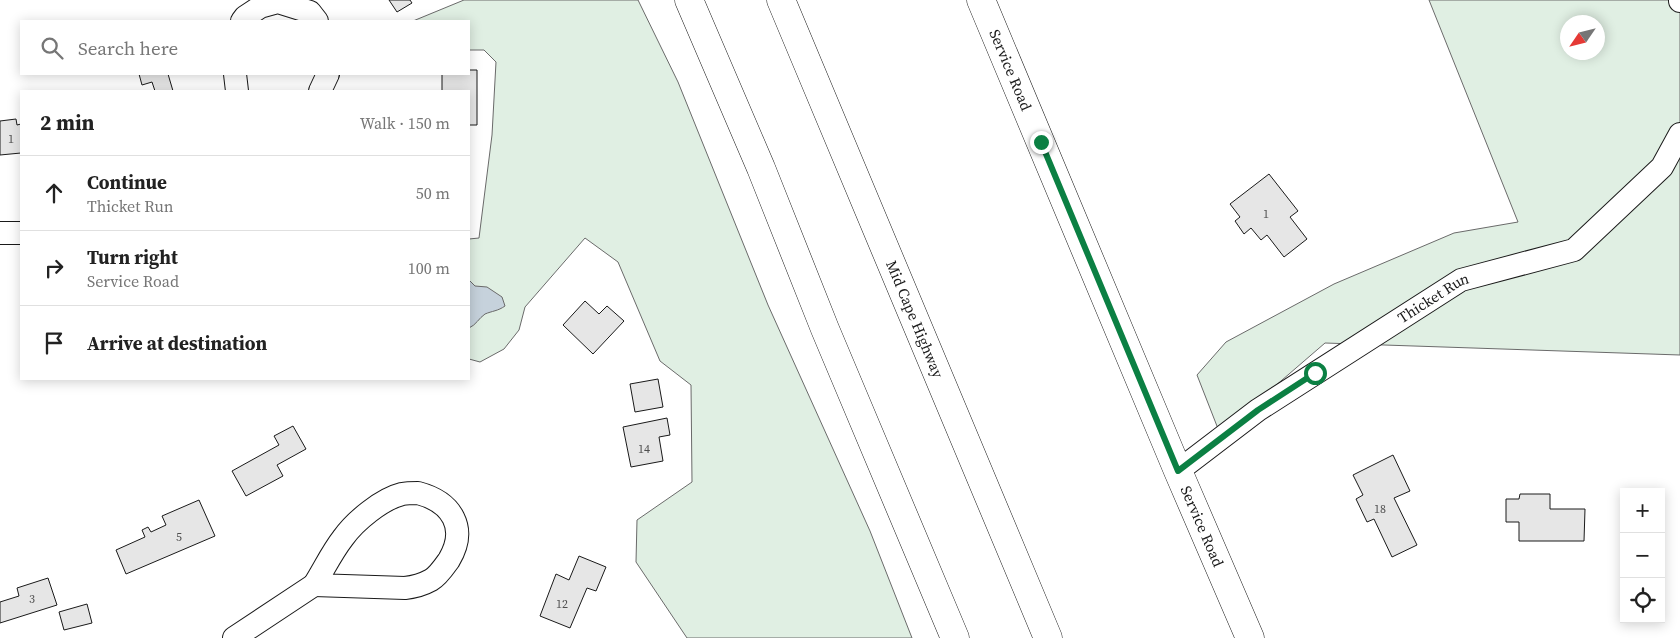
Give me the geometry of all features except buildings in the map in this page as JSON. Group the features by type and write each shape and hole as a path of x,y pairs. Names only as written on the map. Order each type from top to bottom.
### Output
{"main road":[{"path":"689,0 761,168 825,329 955,638"},
{"name":"Mid Cape Highway","path":"781,0 1048,638"},
{"name":"Service Road","path":"981,0 1250,638"}],"street":[{"path":"243,20 245,16 260,7 278,2 310,12 316,20"},
{"path":"234,75 237,90"},
{"path":"320,90 328,75"},
{"name":"Thicket Run","path":"1178,471 1258,410 1461,280 1574,250 1662,167 1680,134"},
{"path":"0,234 20,233"},
{"path":"234,638 314,585 343,538 354,525 390,500 403,494 418,493 432,497 454,516 458,529 453,553 444,568 432,579 419,586 405,588 314,585"}],"green space":[{"path":"464,0 638,0 678,82 768,305 870,531 912,638 687,638 636,562 637,520 692,482 691,385 660,361 618,262 585,238 525,307 519,330 504,349 480,362 470,359 470,239 479,238 492,135 496,62 484,50 470,50 470,20 415,20"},
{"path":"1429,0 1680,0 1680,355 1325,343 1267,393 1224,444 1197,375 1226,342 1334,284 1454,233 1518,222"}],"shaded area":[{"path":"470,281 475,286 487,287 502,297 505,306 485,314 470,327"}],"route":[{"path":"1041,142 1178,471 1258,410 1315,373"}]}
